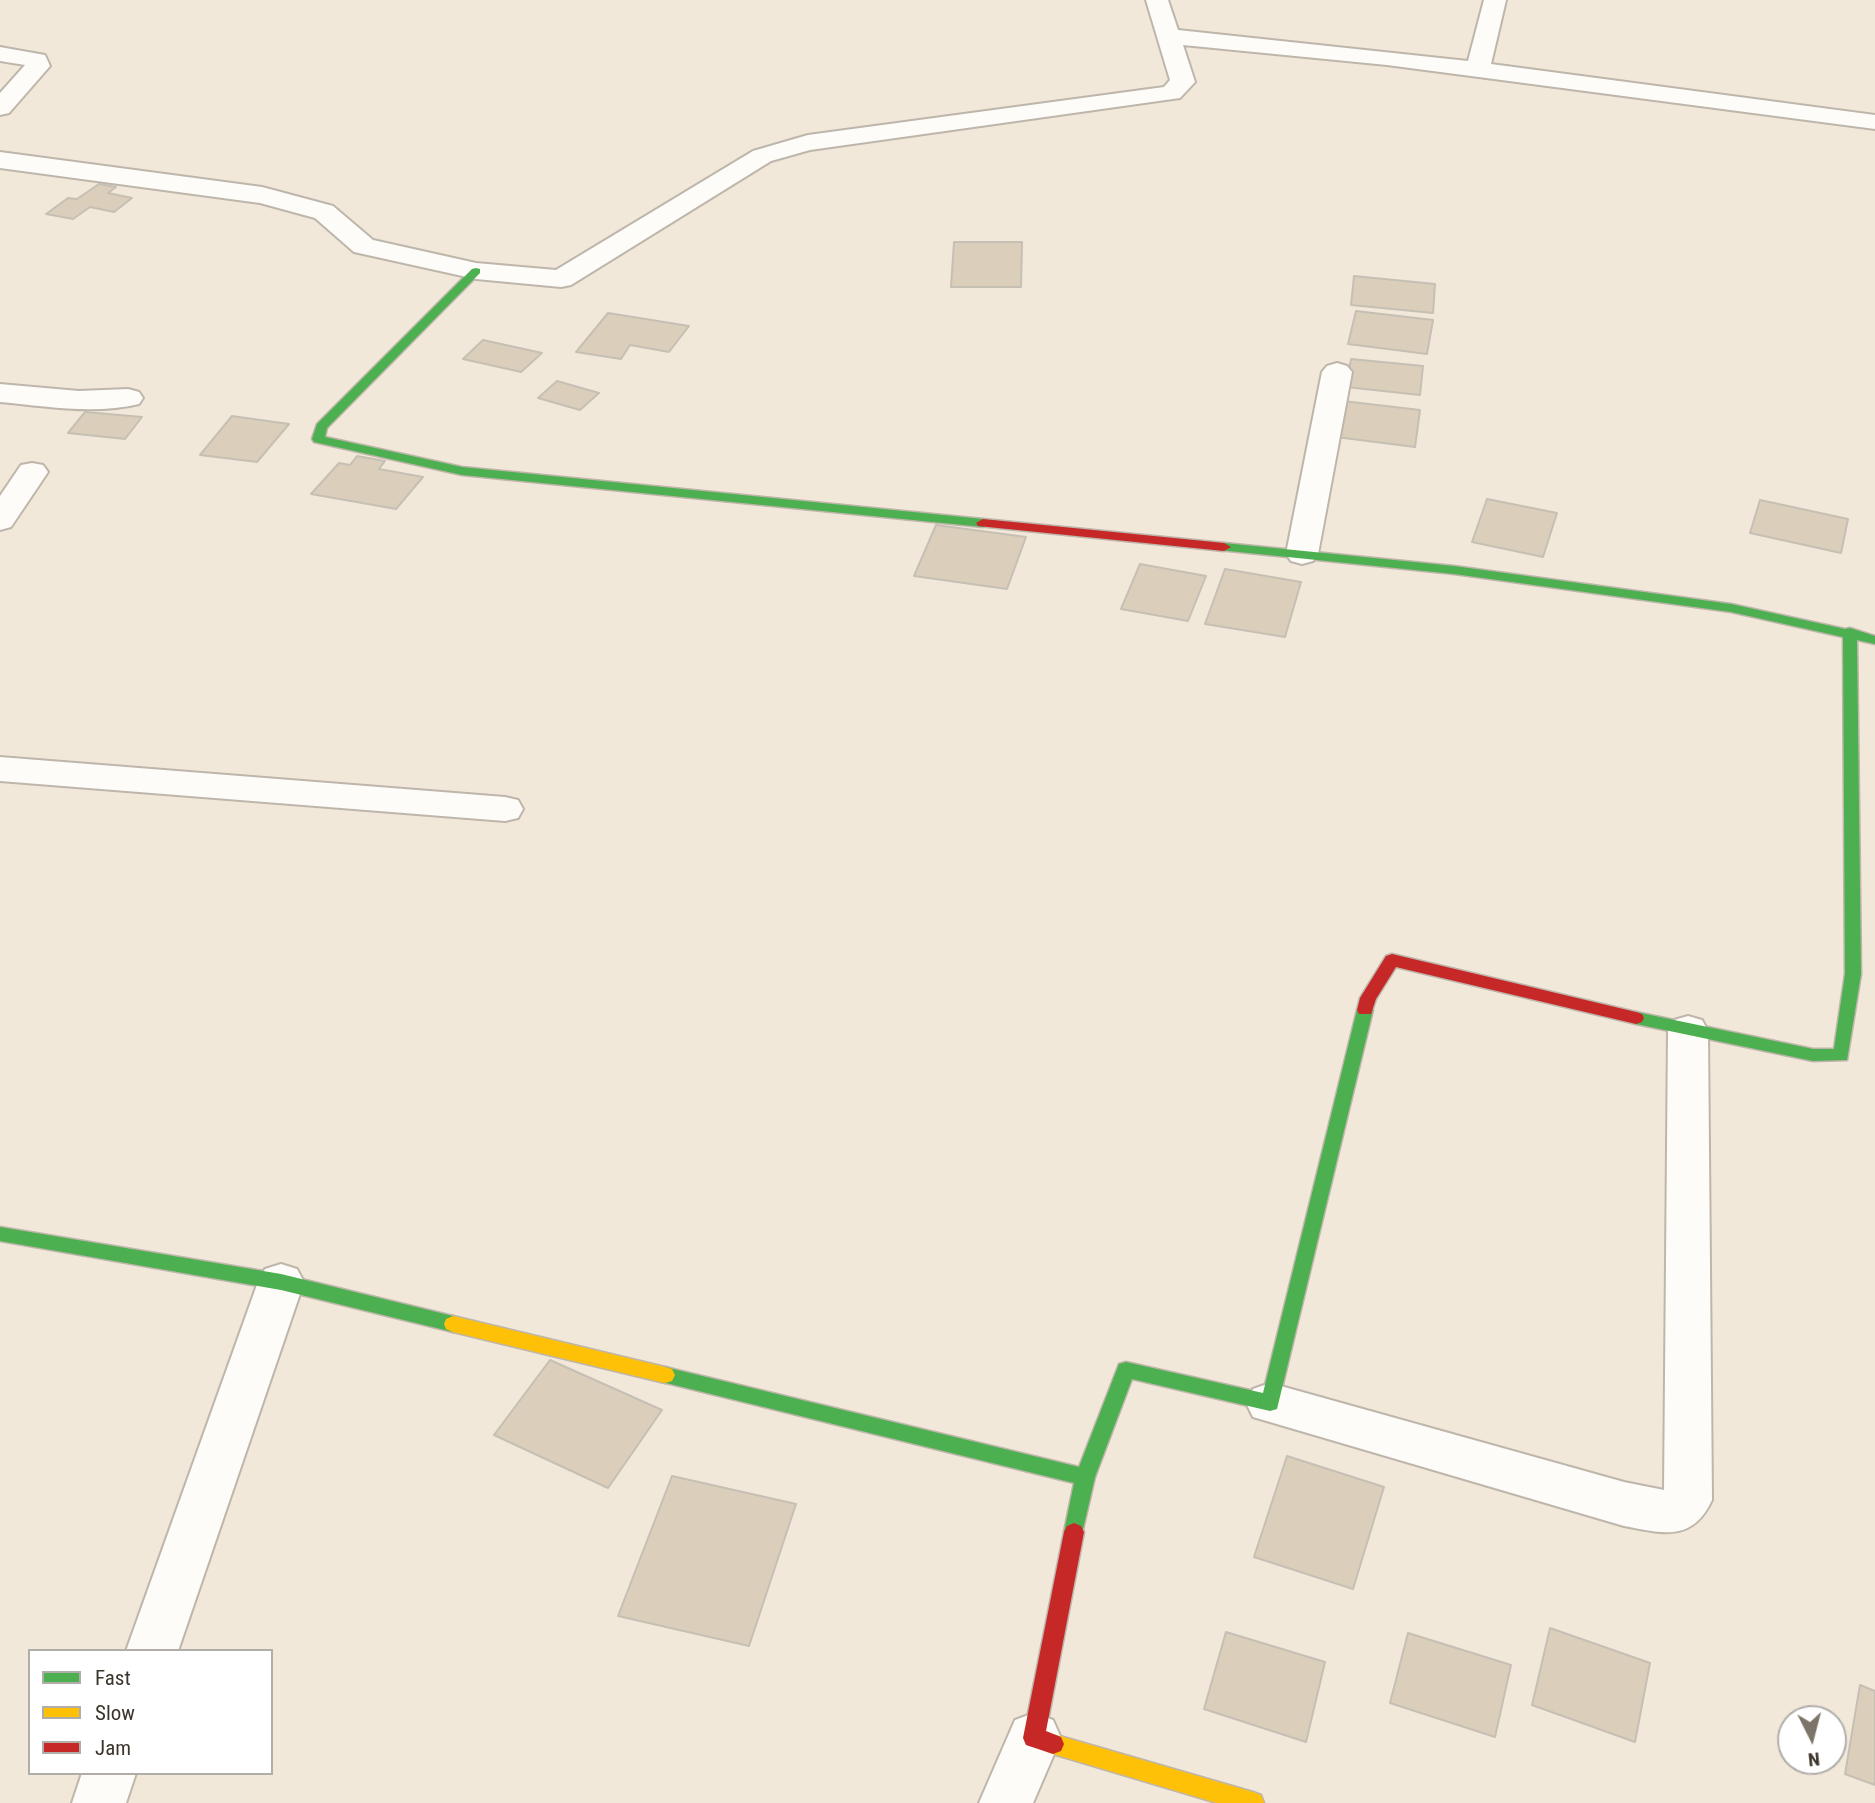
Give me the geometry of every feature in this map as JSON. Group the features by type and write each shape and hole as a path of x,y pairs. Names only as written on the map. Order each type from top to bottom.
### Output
{"street":[{"path":"0,160 262,195 324,212 364,246 476,271 561,279 762,156 808,143 1171,93 1183,82 1157,0"},
{"path":"1478,69 1494,0"},
{"path":"1168,36 1478,69 1875,122"},
{"path":"0,54 32,57 37,60 38,66 0,108"},
{"path":"476,271 321,427 317,434 318,439 462,471 1454,570 1731,607 1850,632 1875,640"},
{"path":"1302,554 1337,372"},
{"path":"0,393 79,400 128,398"},
{"path":"0,520 32,472"},
{"path":"1270,1404 1368,998 1392,960 1688,1031 1813,1055 1841,1056 1853,974 1850,632"},
{"path":"0,769 505,809"},
{"path":"1006,1803 1034,1738 1085,1477 1126,1370 1270,1404 1624,1504 1669,1513 1688,1500 1688,1031"},
{"path":"0,1234 281,1282 1085,1477"},
{"path":"153,1649 281,1282"},
{"path":"1034,1738 1253,1803"},
{"path":"99,1803 108,1775"}],"building":[{"path":"99,184 116,187 108,193 132,198 114,212 90,207 73,219 46,214 68,198 77,199"},
{"path":"954,242 1022,242 1021,287 951,287"},
{"path":"1354,276 1435,284 1433,313 1351,305"},
{"path":"1356,311 1433,320 1427,354 1348,344"},
{"path":"608,313 689,326 669,352 630,345 621,359 576,352"},
{"path":"483,340 542,353 521,372 463,359"},
{"path":"1351,359 1423,366 1420,395 1346,387"},
{"path":"557,381 599,393 580,410 538,398"},
{"path":"1343,401 1420,410 1415,447 1336,437"},
{"path":"85,412 142,417 125,439 68,433"},
{"path":"232,416 289,424 257,462 200,455"},
{"path":"357,456 385,461 379,469 423,477 396,509 311,494 339,463 350,465"},
{"path":"1487,499 1557,513 1543,557 1472,542"},
{"path":"1760,500 1848,519 1841,553 1750,533"},
{"path":"936,525 1026,537 1007,589 914,576"},
{"path":"1140,564 1206,576 1188,621 1121,609"},
{"path":"1225,569 1301,582 1285,637 1205,624"},
{"path":"550,1360 662,1410 608,1488 494,1435"},
{"path":"1287,1456 1384,1487 1353,1589 1254,1557"},
{"path":"672,1476 796,1504 749,1646 618,1616"},
{"path":"1550,1628 1650,1663 1635,1742 1532,1705"},
{"path":"1226,1632 1325,1662 1306,1742 1204,1709"},
{"path":"1408,1633 1511,1665 1495,1737 1390,1703"},
{"path":"1860,1685 1875,1691 1875,1785 1847,1775"}],"traffic: fast":[{"path":"476,271 321,427 318,439 462,471 983,523"},
{"path":"1224,547 1454,570 1731,608 1875,640"},
{"path":"1636,1018 1813,1055 1841,1056 1853,974 1850,632"},
{"path":"1085,1477 1126,1370 1270,1403 1365,1010"},
{"path":"0,1234 281,1282 453,1324"},
{"path":"665,1375 1085,1477 1074,1532"}],"traffic: slow":[{"path":"453,1324 665,1375"},
{"path":"1053,1744 1253,1803"}],"traffic: jam":[{"path":"983,523 1224,547"},
{"path":"1365,1010 1368,998 1392,960 1636,1018"},
{"path":"1053,1744 1034,1738 1074,1532"}]}
